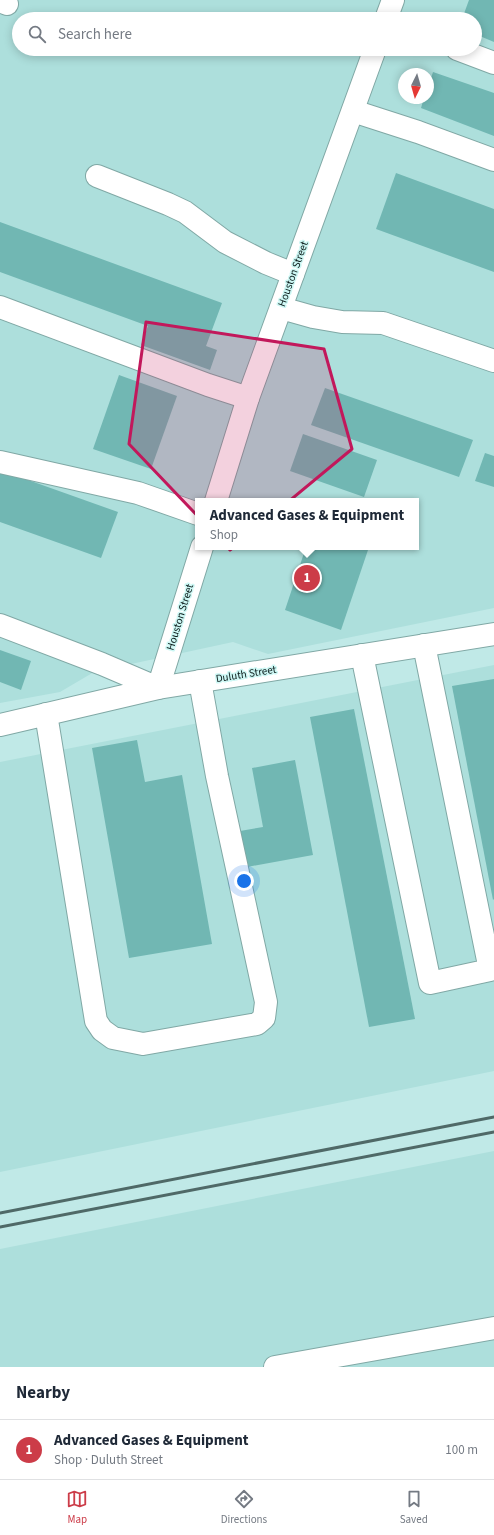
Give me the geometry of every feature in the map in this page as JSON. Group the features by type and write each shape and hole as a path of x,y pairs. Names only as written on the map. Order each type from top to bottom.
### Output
{"street":[{"path":"389,12 393,0"},
{"name":"Houston Street","path":"217,498 248,398 373,56"},
{"path":"476,56 494,63"},
{"path":"353,111 418,132 494,160"},
{"path":"97,176 185,212 225,242 266,263 294,274"},
{"path":"0,307 208,385 248,398"},
{"path":"281,308 313,317 342,322 383,322 494,361"},
{"path":"0,462 138,493 195,513"},
{"name":"Houston Street","path":"158,688 201,550"},
{"path":"0,625 102,664 158,688"},
{"name":"Duluth Street","path":"0,725 158,688 494,634"},
{"path":"362,655 430,984 490,970 424,645"},
{"path":"46,714 96,1021 102,1030 113,1038 143,1044 257,1024 264,1018 266,1002 217,776 200,681"},
{"path":"276,1367 494,1328"}],"highlighted area":[{"path":"146,322 324,349 352,449 230,550 129,444"}],"shaded area":[{"path":"0,0 494,0 494,608 268,654 233,642 94,672 60,692 0,703"},
{"path":"494,665 494,1071 0,1172 0,762"},
{"path":"494,1151 494,1367 0,1367 0,1249"}],"building":[{"path":"469,0 494,0 494,42 482,37 482,12 465,12"},
{"path":"434,72 494,93 494,136 421,108 422,104 434,104"},
{"path":"396,173 494,209 494,272 376,229"},
{"path":"0,222 222,303 206,346 217,350 210,370 141,345 148,326 0,272"},
{"path":"119,375 177,396 151,469 93,449"},
{"path":"325,388 473,440 459,477 311,425"},
{"path":"303,434 377,460 364,497 290,471"},
{"path":"485,453 494,456 494,487 475,481"},
{"path":"0,470 118,512 101,558 0,522"},
{"path":"305,550 368,550 341,630 285,610"},
{"path":"0,650 31,661 21,690 0,682"},
{"path":"494,679 494,899 493,900 452,686"},
{"path":"354,709 415,1019 369,1027 310,717"},
{"path":"137,740 145,782 182,775 212,944 129,958 92,748"},
{"path":"295,760 313,855 247,867 240,831 263,827 252,768"}],"railway":[{"path":"0,1213 494,1117"},
{"path":"0,1227 494,1132"}],"place":[{"name":"Advanced Gases & Equipment","path":"307,578"}]}
